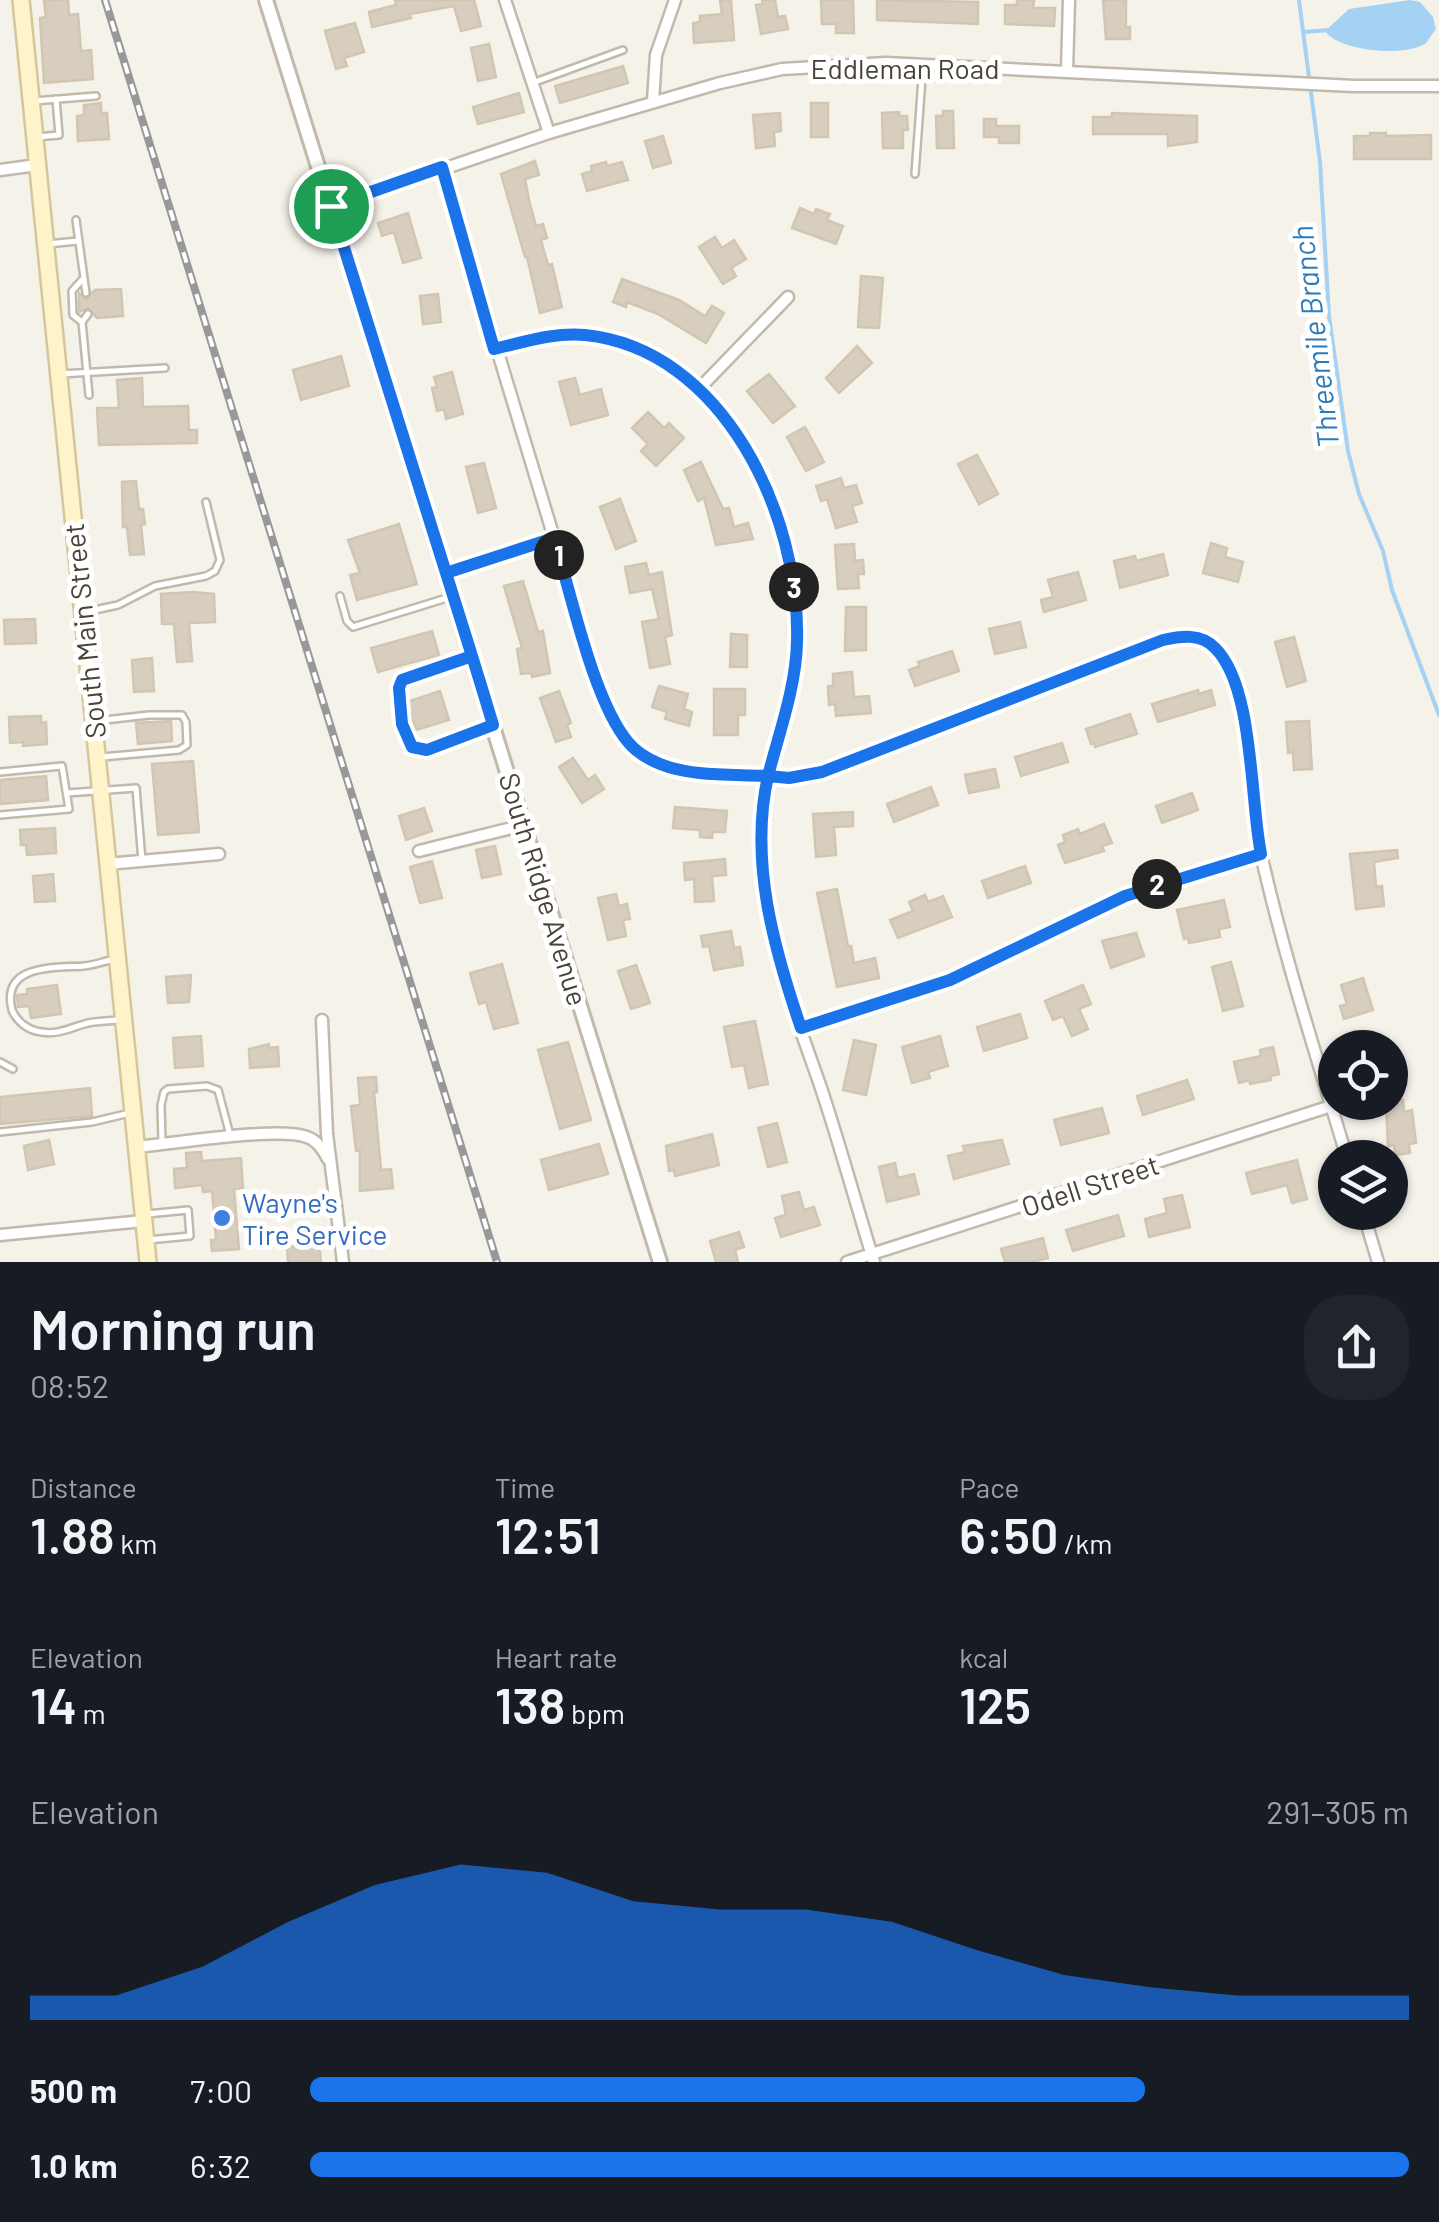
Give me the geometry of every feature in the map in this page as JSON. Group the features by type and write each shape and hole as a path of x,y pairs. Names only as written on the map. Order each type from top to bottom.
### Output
{"main road":[{"name":"South Main Street","path":"21,0 148,1262"}],"street":[{"name":"South Ridge Avenue","path":"266,0 660,1262"},
{"path":"505,0 549,133"},
{"path":"653,101 656,55 675,0"},
{"path":"1067,71 1069,0"},
{"name":"Eddleman Road","path":"331,206 653,101 782,69 886,63 1354,86 1439,86"},
{"path":"0,170 37,165"},
{"path":"442,167 596,678 613,720 636,750 668,767 789,778 822,772 1163,640 1190,636 1216,648 1230,670 1240,699 1261,854 1284,954 1318,1062"},
{"path":"697,390 788,297"},
{"path":"494,349 565,335 632,346 664,362 697,390 736,433 759,470 781,523 791,564 797,645 792,684 768,776 762,828 764,887 788,990 873,1258"},
{"path":"446,573 554,538"},
{"path":"419,851 524,824"},
{"path":"108,864 220,854"},
{"path":"801,1028 950,980 1125,896 1261,854"},
{"path":"322,1020 330,1160 343,1262"},
{"name":"Odell Street","path":"847,1262 873,1258 1318,1111"},
{"path":"136,1147 298,1134 318,1142 330,1160"},
{"path":"0,1235 143,1218"},
{"path":"1368,1230 1378,1262"}],"lane":[{"path":"532,83 623,50"},
{"path":"915,174 923,65"},
{"path":"31,102 96,96"},
{"path":"34,137 60,134 56,99"},
{"path":"76,220 86,292"},
{"path":"44,244 78,241"},
{"path":"82,280 72,291 73,316 82,322"},
{"path":"50,305 73,304"},
{"path":"88,314 82,322 90,395"},
{"path":"58,374 165,368"},
{"path":"82,612 118,606 155,586 215,571 220,560 206,502"},
{"path":"340,596 347,621 353,627 453,596"},
{"path":"472,656 402,680 399,688 405,738 412,747 427,750 493,725"},
{"path":"93,721 182,715 186,722 187,745 178,750 96,758"},
{"path":"0,772 62,766 69,809 0,815"},
{"path":"67,793 136,788 142,861"},
{"path":"116,959 93,965 36,967 17,980 10,1003 20,1022 40,1032 65,1032 88,1023 122,1020"},
{"path":"0,1062 12,1069"},
{"path":"162,1144 160,1105 168,1089 207,1086 218,1090 230,1138"},
{"path":"0,1132 92,1122 132,1113"},
{"path":"143,1218 188,1210 190,1236 146,1240"}],"water":[{"path":"1420,2 1433,17 1436,29 1426,43 1416,48 1357,48 1325,31 1349,9"}],"building":[{"path":"68,0 69,15 78,14 81,51 91,50 93,79 44,83 40,18 46,17 44,1"},
{"path":"395,0 474,0 481,26 461,31 454,6 410,14 411,18 372,27 369,12 396,5"},
{"path":"720,0 731,0 734,40 694,43 693,23 700,22 700,16 722,14"},
{"path":"762,0 775,0 778,17 785,16 788,29 761,34 756,5 763,4"},
{"path":"821,0 853,0 854,33 836,33 836,24 822,24"},
{"path":"877,0 978,2 978,24 877,20"},
{"path":"1017,0 1034,0 1033,8 1055,8 1054,26 1005,24 1005,5 1017,5"},
{"path":"1103,0 1126,0 1130,39 1106,39"},
{"path":"355,23 364,52 344,58 347,66 336,69 325,31"},
{"path":"489,44 496,77 478,81 471,48"},
{"path":"623,66 628,83 560,103 555,86"},
{"path":"519,93 524,112 478,124 473,107"},
{"path":"101,103 101,113 107,113 109,139 78,141 77,116 84,115 84,105"},
{"path":"811,103 828,103 828,137 811,137"},
{"path":"943,111 953,111 954,148 937,148 936,116 943,116"},
{"path":"899,112 899,116 907,116 903,148 883,148 882,113"},
{"path":"780,113 781,131 774,132 775,146 756,148 753,115"},
{"path":"1112,113 1197,116 1197,142 1168,146 1168,134 1093,134 1093,117 1112,117"},
{"path":"984,119 996,119 996,126 1019,126 1019,143 999,143 999,137 984,137"},
{"path":"1431,135 1431,159 1354,159 1354,136"},
{"path":"663,136 671,163 653,168 645,141"},
{"path":"535,161 539,175 525,179 536,226 543,224 547,238 541,240 548,265 552,264 562,307 540,313 501,174"},
{"path":"606,162 607,166 622,162 628,180 587,191 582,174 592,171 591,166"},
{"path":"800,208 814,214 816,209 830,214 827,220 843,226 836,244 792,228"},
{"path":"408,213 421,258 403,263 394,232 382,236 378,223"},
{"path":"715,237 722,248 734,240 746,259 731,268 736,276 723,284 699,247"},
{"path":"861,276 883,278 879,328 858,327"},
{"path":"622,279 679,300 705,316 712,306 724,313 706,343 658,314 627,302 626,307 613,302"},
{"path":"121,289 123,316 97,318 88,308 79,312 79,293 86,299 95,290"},
{"path":"438,294 441,322 423,324 420,296"},
{"path":"857,346 872,363 839,393 826,378"},
{"path":"341,356 349,386 301,400 293,370"},
{"path":"452,372 463,414 446,419 444,409 437,411 432,388 437,387 434,377"},
{"path":"769,374 795,406 773,423 747,391"},
{"path":"142,378 143,407 188,406 189,430 197,430 197,443 99,445 97,408 119,408 117,380"},
{"path":"575,378 580,395 601,389 608,415 571,425 559,382"},
{"path":"648,412 664,428 669,423 684,438 656,466 641,451 648,444 632,428"},
{"path":"805,427 824,462 806,471 787,437"},
{"path":"977,455 998,494 979,504 958,464"},
{"path":"701,462 723,509 729,508 734,527 748,523 753,539 716,545 704,498 698,501 684,470"},
{"path":"484,463 496,508 478,513 466,467"},
{"path":"841,478 844,488 856,485 862,503 852,506 857,522 836,528 827,499 821,501 816,486"},
{"path":"136,481 145,524 141,525 144,554 130,555 127,527 123,527 122,482"},
{"path":"620,499 636,541 616,549 600,507"},
{"path":"399,524 417,584 357,600 350,575 360,573 348,540"},
{"path":"1211,543 1227,548 1225,557 1243,562 1238,582 1203,573"},
{"path":"854,544 855,561 863,560 864,574 858,574 859,588 838,589 835,545"},
{"path":"1163,554 1168,575 1120,588 1114,561 1135,556 1136,561"},
{"path":"646,563 649,575 662,572 672,635 665,637 670,664 650,668 642,622 659,619 652,589 630,593 625,567"},
{"path":"1078,572 1086,600 1044,612 1041,600 1053,597 1048,580"},
{"path":"523,581 538,632 543,631 550,673 532,677 531,673 521,674 517,649 522,648 504,586"},
{"path":"161,594 214,594 215,622 189,623 192,661 177,662 174,624 162,624"},
{"path":"846,607 866,607 866,650 845,651"},
{"path":"35,619 36,643 5,644 4,620"},
{"path":"1020,622 1026,647 995,654 989,629"},
{"path":"432,631 439,655 378,672 371,648"},
{"path":"731,634 747,635 747,667 730,667"},
{"path":"1294,637 1306,681 1287,687 1275,642"},
{"path":"952,651 959,671 915,686 909,670 920,666 918,662"},
{"path":"152,658 154,691 134,692 132,660"},
{"path":"852,672 854,697 869,696 871,713 836,716 835,704 829,705 828,686 833,686 833,674"},
{"path":"659,686 688,694 684,709 692,712 689,726 665,719 667,712 652,707"},
{"path":"714,689 745,689 745,715 738,715 738,735 714,735"},
{"path":"1198,690 1199,694 1211,690 1215,705 1158,722 1152,704"},
{"path":"440,691 449,720 416,730 407,702"},
{"path":"559,691 571,723 567,725 571,737 556,742 540,698"},
{"path":"1130,714 1137,734 1095,747 1091,744 1086,729"},
{"path":"41,716 41,723 46,722 47,744 10,743 9,717"},
{"path":"171,721 172,741 138,744 136,723"},
{"path":"1309,721 1312,769 1294,770 1293,752 1288,753 1286,722"},
{"path":"1062,743 1068,762 1021,776 1015,757"},
{"path":"573,758 588,780 595,775 604,789 582,803 559,767"},
{"path":"193,761 199,832 158,835 152,764"},
{"path":"995,769 999,787 969,793 965,775"},
{"path":"46,776 48,800 0,804 0,780"},
{"path":"931,787 938,805 894,822 887,804"},
{"path":"1192,793 1198,810 1162,823 1156,806"},
{"path":"675,807 727,811 725,832 713,832 712,838 700,837 700,830 673,828"},
{"path":"424,808 432,831 406,840 399,816"},
{"path":"853,812 853,826 834,827 836,855 816,857 813,814"},
{"path":"1104,824 1112,843 1102,846 1104,851 1065,863 1058,845 1065,842 1063,835 1078,829 1080,834"},
{"path":"55,828 56,853 27,855 26,845 21,845 20,830"},
{"path":"495,846 501,874 482,878 476,850"},
{"path":"1397,850 1398,858 1374,862 1376,887 1382,886 1384,906 1356,909 1350,854"},
{"path":"725,859 726,875 712,876 714,901 695,902 694,879 685,880 684,863"},
{"path":"432,861 442,898 420,903 410,867"},
{"path":"1025,866 1031,883 988,898 982,881"},
{"path":"53,874 55,901 35,902 33,876"},
{"path":"837,889 854,963 875,958 879,978 837,987 817,893"},
{"path":"616,894 619,906 627,904 630,919 623,920 626,936 608,940 598,898"},
{"path":"925,895 928,902 943,896 952,917 898,938 890,920 913,911 909,902"},
{"path":"1224,900 1230,927 1219,929 1220,937 1189,943 1188,938 1184,939 1177,910"},
{"path":"731,931 734,948 740,947 743,965 714,970 709,946 703,947 701,936"},
{"path":"1136,933 1144,956 1111,968 1102,941"},
{"path":"1231,962 1243,1006 1223,1011 1212,967"},
{"path":"502,964 518,1023 494,1029 486,1002 479,1004 470,973"},
{"path":"636,965 650,1003 631,1009 618,971"},
{"path":"191,975 189,1002 168,1003 166,977"},
{"path":"1363,978 1373,1010 1344,1019 1340,1006 1347,1004 1341,985"},
{"path":"57,985 61,1014 31,1018 29,1006 18,1007 17,995 27,994 27,989"},
{"path":"1083,985 1091,1004 1079,1009 1088,1029 1072,1036 1063,1016 1053,1020 1045,1001"},
{"path":"1020,1014 1027,1038 984,1051 977,1027"},
{"path":"755,1021 768,1084 749,1088 744,1065 732,1067 724,1027"},
{"path":"201,1036 203,1066 175,1068 173,1038"},
{"path":"940,1036 948,1066 928,1072 930,1078 912,1083 902,1047"},
{"path":"854,1040 876,1045 866,1095 843,1090"},
{"path":"568,1042 591,1120 560,1129 538,1050"},
{"path":"269,1044 269,1048 278,1047 279,1066 250,1068 249,1049"},
{"path":"1273,1047 1279,1074 1270,1076 1271,1080 1239,1083 1234,1062 1261,1056 1260,1050"},
{"path":"376,1077 381,1170 391,1169 393,1188 360,1191 360,1150 356,1151 351,1106 360,1105 358,1078"},
{"path":"1187,1080 1194,1099 1143,1115 1137,1096"},
{"path":"90,1088 92,1116 0,1124 0,1097"},
{"path":"1102,1108 1109,1133 1061,1145 1054,1120"},
{"path":"1412,1110 1416,1143 1409,1144 1410,1153 1408,1140 1388,1140 1387,1120 1408,1120 1408,1111"},
{"path":"777,1123 787,1162 768,1167 758,1128"},
{"path":"712,1134 719,1165 675,1176 674,1170 669,1171 666,1146"},
{"path":"49,1140 54,1164 28,1170 24,1146"},
{"path":"1002,1140 1009,1164 954,1179 948,1156 965,1152 963,1146"},
{"path":"599,1144 608,1174 549,1190 541,1160"},
{"path":"201,1152 202,1161 241,1158 243,1188 234,1189 239,1249 212,1251 211,1240 216,1240 212,1191 203,1192 202,1185 175,1188 174,1169 187,1168 186,1153"},
{"path":"1297,1160 1307,1199 1292,1203 1287,1185 1252,1194 1246,1173"},
{"path":"895,1163 898,1178 914,1174 919,1194 887,1202 879,1167"},
{"path":"799,1192 804,1210 814,1207 820,1225 781,1237 775,1218 786,1215 782,1196"},
{"path":"1182,1195 1190,1227 1149,1237 1145,1219 1167,1213 1164,1199"},
{"path":"1118,1215 1124,1236 1073,1251 1066,1230"},
{"path":"739,1232 744,1247 735,1250 738,1262 716,1262 710,1241"},
{"path":"318,1236 321,1262 288,1262 287,1246 299,1245 298,1237"},
{"path":"1043,1238 1048,1258 1005,1262 1001,1249"}],"waterway":[{"name":"Threemile Branch","path":"1299,0 1320,162 1329,316 1348,451 1359,494 1383,551 1392,590 1439,715"},
{"path":"1304,32 1329,30"}],"railway":[{"path":"105,0 497,1262"}],"place":[{"name":"Wayne's Tire Service","path":"222,1218"}],"route":[{"path":"331,206 442,167 494,349 565,335 632,346 664,362 706,398 736,433 759,470 781,523 796,610 792,684 768,776 789,778 822,772 1163,640 1190,636 1216,648 1230,670 1240,699 1261,854 1125,896 950,980 801,1028 764,887 762,828 768,776 668,767 636,750 627,740 613,720 596,678 554,538 446,573 472,656 402,680 399,688 405,738 412,747 427,750 493,725 472,656 331,206"}]}
